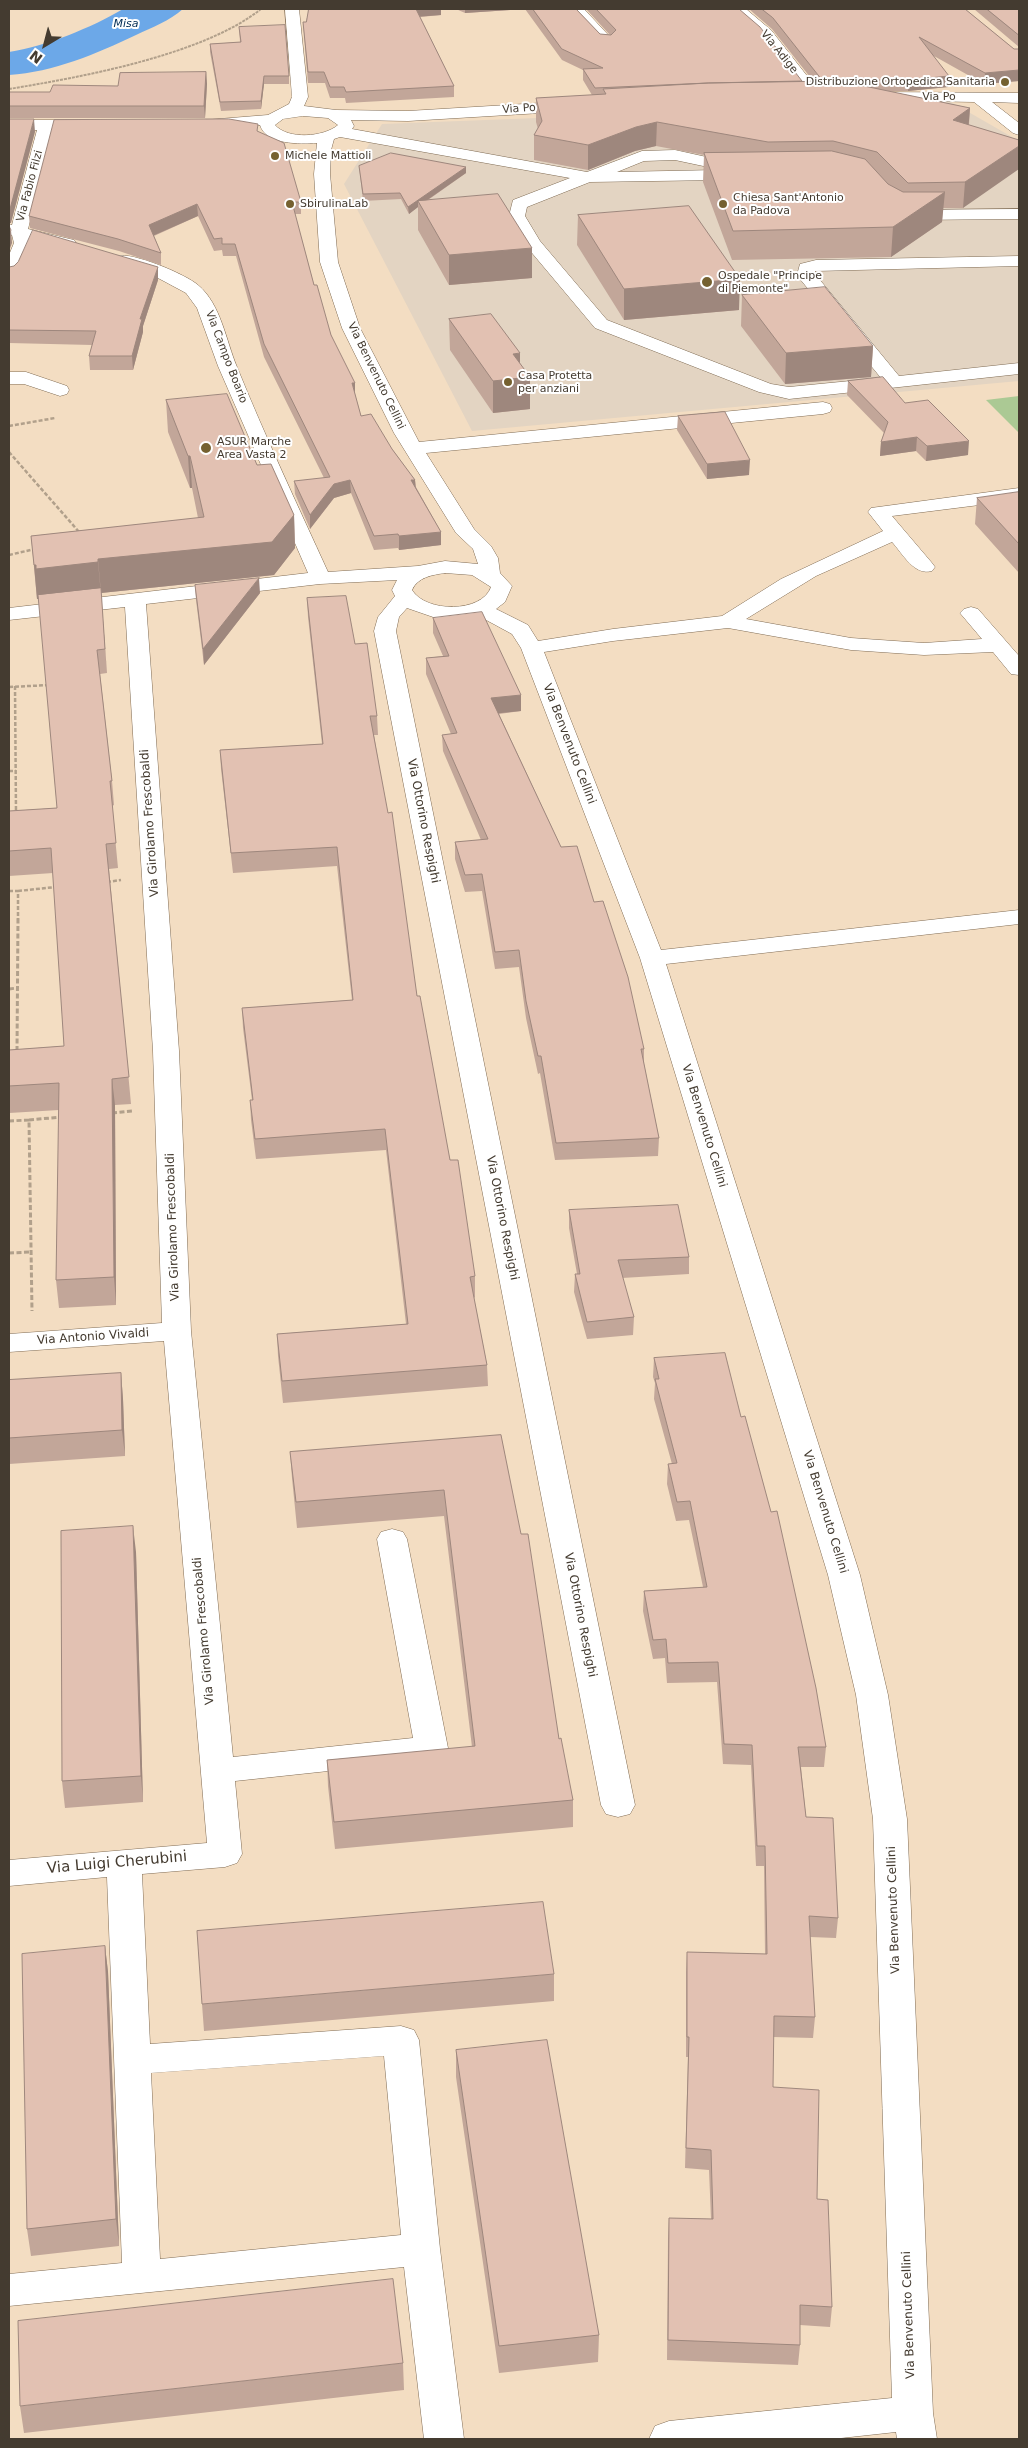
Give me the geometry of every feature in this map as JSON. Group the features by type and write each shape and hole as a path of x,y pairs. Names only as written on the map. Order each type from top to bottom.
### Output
{"street":[{"path":"279,126 296,107 300,97 292,9"},
{"path":"576,9 606,41"},
{"name":"Via Adige","path":"738,9 766,33 816,98"},
{"path":"300,97 334,125"},
{"path":"977,97 995,114 1019,130"},
{"path":"796,99 835,98"},
{"name":"Via Po","path":"864,98 1019,98"},
{"name":"Via Po","path":"334,125 408,116 592,105"},
{"path":"279,126 303,111 334,125 589,177 757,173 675,155 656,154 642,156 589,177 519,204 517,216 533,243 601,324 766,388 789,393 897,392"},
{"path":"9,125 106,125"},
{"name":"Via Fabio Filzi","path":"9,274 23,243 14,230 46,125"},
{"path":"193,126 279,126 307,139 334,125"},
{"name":"Via Benvenuto Cellini","path":"334,125 323,150 322,174 329,262 351,328 414,448 466,533 481,546 488,558 496,583 514,606 518,615 652,958 844,1575 872,1695 890,1819 915,2426"},
{"path":"279,126 303,150 322,174"},
{"path":"893,210 902,215 915,216 1019,214"},
{"path":"14,230 84,248"},
{"name":"Via Campo Boario","path":"111,256 164,274 192,290 206,307 227,366 320,578"},
{"path":"897,392 806,275 806,268 816,265 1019,261"},
{"path":"414,448 897,392 1019,369"},
{"path":"9,378 26,378 60,390"},
{"path":"925,566 878,512 1019,494"},
{"path":"445,567 466,533"},
{"path":"728,622 755,602 831,560 895,533"},
{"path":"9,614 320,578 354,578 421,572 445,567 478,570 496,583 498,598 479,608 450,612 354,578"},
{"name":"Via Ottorino Respighi","path":"421,572 410,577 404,583 409,598 385,631 618,1805"},
{"name":"Via Girolamo Frescobaldi","path":"135,600 168,1108 177,1331 225,1854"},
{"path":"479,608 526,639 613,635 728,622 851,644 924,649 999,645"},
{"path":"971,613 1019,669"},
{"path":"652,958 1019,917"},
{"name":"Via Antonio Vivaldi","path":"21,1343 177,1331"},
{"path":"217,1771 431,1748 392,1539"},
{"name":"Via Luigi Cherubini","path":"9,1873 225,1854"},
{"path":"124,1862 142,2277"},
{"path":"132,2060 401,2040 421,2249 444,2439"},
{"path":"9,2290 421,2249"},
{"path":"669,2439 915,2426"}],"path":[{"path":"9,89 77,78 175,50 221,34 261,9"},
{"path":"9,426 61,418"},
{"path":"9,452 85,538"},
{"path":"9,555 37,549"},
{"path":"9,687 54,684"},
{"path":"15,686 16,817"},
{"path":"9,771 16,771"},
{"path":"105,882 154,877"},
{"path":"9,891 57,887"},
{"path":"16,1060 18,890"},
{"path":"9,989 17,988"},
{"path":"108,1113 168,1108"},
{"path":"9,1121 69,1117"},
{"path":"21,1343 31,1252 29,1120"},
{"path":"9,1253 31,1252"}],"shaded area":[{"name":"Ospedale \"Principe di Piemonte\"","path":"951,102 1019,141 1019,381 472,431 344,184 382,124"}],"green space":[{"path":"1019,396 1019,433 986,400"}],"water":[{"name":"Misa","path":"123,9 183,9 161,24 90,55 42,70 9,75 9,52 68,35 97,23"}],"building":[{"path":"309,9 416,9 454,86 346,92 344,87 330,87 324,72 308,72 303,22 306,22"},
{"path":"533,9 576,9 600,34 611,35 616,30 596,9 739,9 760,27 802,81 595,88 583,69 603,68 562,49"},
{"path":"762,9 965,9 1014,49 1019,49 1019,70 985,73 919,37 949,76 909,80 822,80 773,18"},
{"path":"987,9 1019,9 1019,35"},
{"path":"285,25 289,76 264,76 261,101 220,102 210,44 241,42 239,27"},
{"path":"206,72 204,106 9,106 9,92 50,92 53,85 118,86 120,73"},
{"path":"840,81 970,108 953,120 1019,140 1019,146 965,182 908,183 877,152 833,141 768,142 657,122 636,127 588,145 534,135 542,121 536,98 606,94 603,89 708,83"},
{"path":"9,119 34,119 9,210"},
{"path":"229,119 258,124 257,131 284,143 301,202 292,202 314,285 317,285 331,335 355,383 352,383 361,416 371,414 392,449 415,480 411,480 441,532 374,536 350,480 334,484 310,515 294,481 330,477 264,344 235,244 222,244 222,238 214,239 197,204 149,225 161,253 118,239 29,216 54,120"},
{"path":"832,151 865,159 888,184 903,192 945,192 893,227 733,231 704,153"},
{"path":"391,153 466,167 408,207 400,193 363,194 359,166"},
{"path":"498,194 532,248 449,255 418,201"},
{"path":"689,206 740,279 624,289 578,215"},
{"path":"33,230 158,267 140,319 142,319 132,356 89,356 96,331 9,330 9,267 14,266 18,262"},
{"path":"825,287 873,346 786,353 742,295"},
{"path":"491,314 520,353 513,354 530,377 493,381 449,319"},
{"path":"883,377 905,403 928,400 969,441 927,446 917,437 881,442 888,422 848,381"},
{"path":"227,394 257,465 271,464 294,515 272,542 98,559 98,562 36,569 31,536 204,517 190,456 188,456 166,400"},
{"path":"725,412 750,460 707,464 678,416"},
{"path":"1019,492 1019,544 977,498"},
{"path":"259,578 203,649 195,585"},
{"path":"101,588 105,649 97,650 112,781 110,781 116,843 106,844 129,1077 112,1079 114,1277 56,1280 59,1083 9,1086 9,1050 64,1046 51,848 9,851 9,811 57,808 38,595"},
{"path":"346,596 355,644 367,643 377,716 370,716 388,813 392,812 417,996 420,996 450,1160 458,1160 475,1276 470,1277 487,1365 282,1381 277,1334 408,1324 385,1129 255,1139 250,1100 253,1100 242,1008 353,1000 337,847 231,853 220,750 323,744 307,598"},
{"path":"482,612 521,695 491,698 561,847 577,846 594,902 603,901 628,977 644,1049 641,1049 659,1138 556,1143 541,1056 538,1056 526,1001 519,950 495,952 482,874 465,875 455,842 488,839 442,735 457,733 426,658 449,656 433,618"},
{"path":"678,1205 689,1257 618,1260 634,1317 587,1322 575,1274 580,1274 569,1210"},
{"path":"725,1353 741,1417 745,1416 771,1512 777,1511 816,1688 826,1747 798,1747 806,1817 833,1818 838,1918 809,1916 815,2017 774,2016 773,2087 819,2090 817,2199 828,2200 832,2307 800,2305 800,2345 668,2340 669,2218 713,2219 711,2150 686,2148 689,2037 687,2037 687,1952 767,1954 765,1846 757,1846 752,1745 724,1744 718,1662 668,1663 666,1639 653,1640 644,1591 707,1587 690,1501 677,1502 668,1464 677,1463 655,1379 659,1379 654,1358"},
{"path":"121,1373 122,1430 9,1438 9,1380"},
{"path":"501,1435 521,1534 528,1534 559,1739 561,1738 573,1800 334,1822 327,1760 475,1746 444,1490 296,1502 290,1452"},
{"path":"133,1526 141,1776 62,1781 61,1531"},
{"path":"543,1902 554,1974 202,2004 197,1931"},
{"path":"105,1946 116,2219 27,2229 22,1954"},
{"path":"547,2040 599,2335 499,2346 456,2050"},
{"path":"393,2279 403,2363 20,2406 18,2321"}],"place":[{"name":"Distribuzione Ortopedica Sanitaria","path":"1005,82"},
{"name":"Michele Mattioli","path":"275,156"},
{"name":"SbirulinaLab","path":"290,204"},
{"name":"Chiesa Sant'Antonio da Padova","path":"723,204"},
{"name":"Ospedale \"Principe di Piemonte\"","path":"707,282"},
{"name":"Casa Protetta per anziani","path":"508,382"},
{"name":"ASUR Marche Area Vasta 2","path":"206,448"}]}
